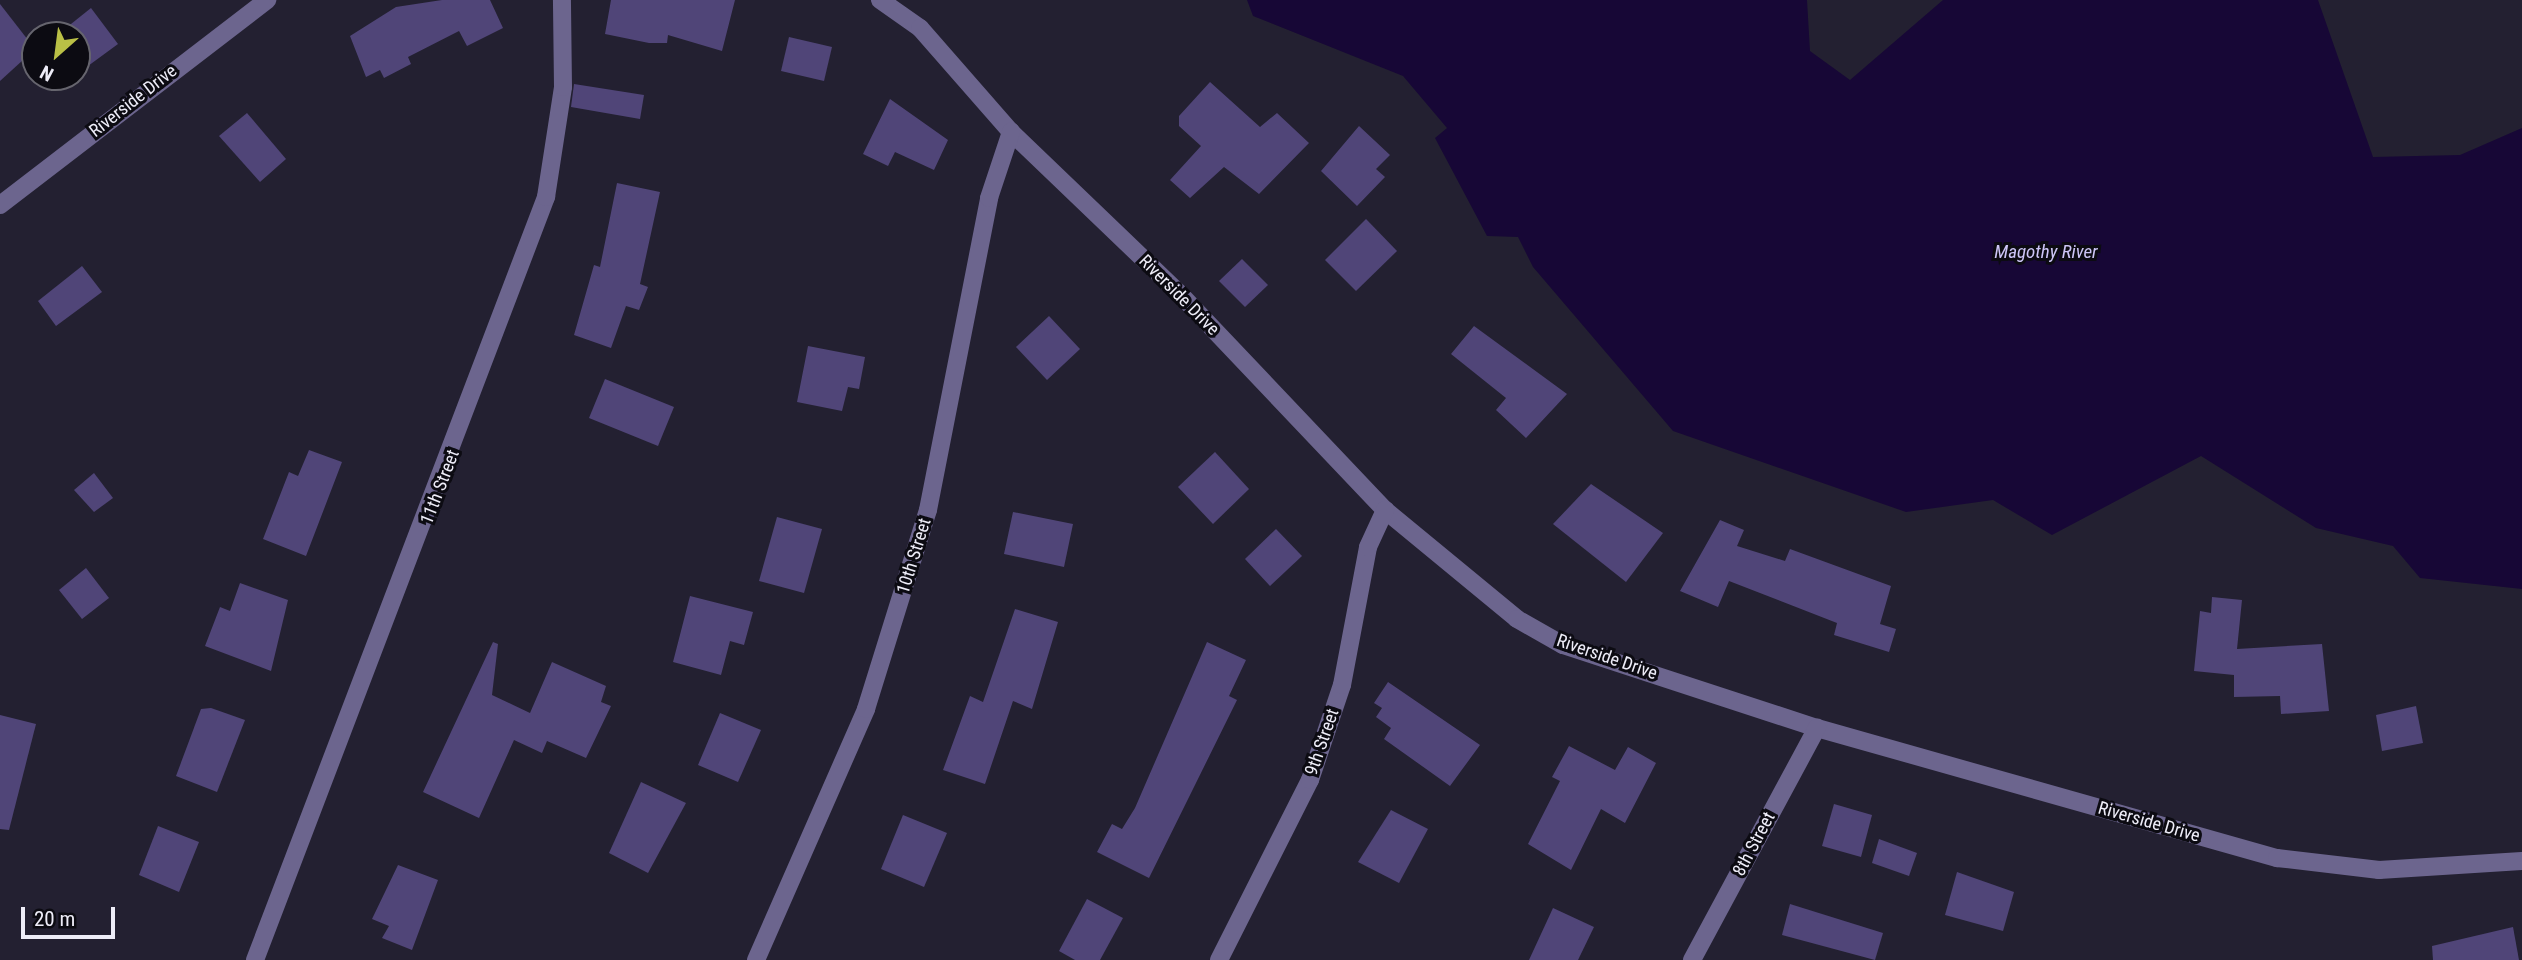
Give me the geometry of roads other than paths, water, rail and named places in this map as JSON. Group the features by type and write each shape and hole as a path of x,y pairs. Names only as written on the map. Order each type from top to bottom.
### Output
{"street":[{"name":"Riverside Drive","path":"0,205 267,0"},
{"name":"11th Street","path":"255,960 546,197 563,87 562,0"},
{"name":"Riverside Drive","path":"880,0 920,28 1011,132 1180,294 1385,510 1517,619 1563,645 1817,728 2277,858 2379,870 2522,861"},
{"name":"10th Street","path":"756,960 804,862 866,709 928,510 989,198 1011,132"},
{"name":"9th Street","path":"1219,960 1310,780 1342,685 1368,547 1385,510"},
{"name":"8th Street","path":"1692,960 1817,728"}],"water":[{"name":"Magothy River","path":"1247,0 1807,0 1810,51 1850,80 1943,0 2318,0 2373,157 2460,155 2522,128 2522,589 2420,578 2393,546 2316,528 2201,456 2052,535 1993,500 1906,512 1673,431 1533,267 1518,237 1487,236 1435,138 1447,128 1403,76 1253,16"}]}
